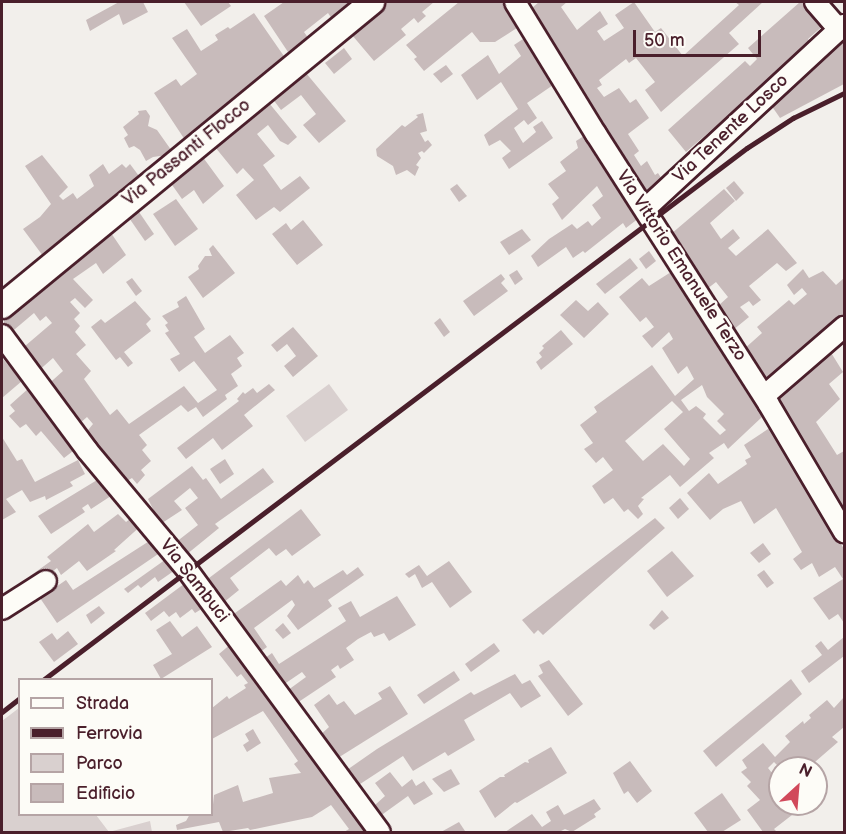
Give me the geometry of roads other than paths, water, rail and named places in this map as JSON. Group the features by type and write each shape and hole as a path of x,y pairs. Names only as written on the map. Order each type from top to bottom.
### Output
{"street":[{"name":"Via Passanti Flocco","path":"2,306 372,2"},
{"path":"815,2 842,27"},
{"name":"Via Vittorio Emanuele Terzo","path":"520,3 645,209 764,396 844,532"},
{"name":"Via Tenente Losco","path":"645,209 842,27"},
{"path":"764,396 844,327"},
{"name":"Via Sambuci","path":"2,335 87,450 188,571 380,832"},
{"path":"2,609 46,581"}],"railway":[{"path":"46,678 747,148 793,118 844,93"},
{"path":"2,712 18,700"}]}
